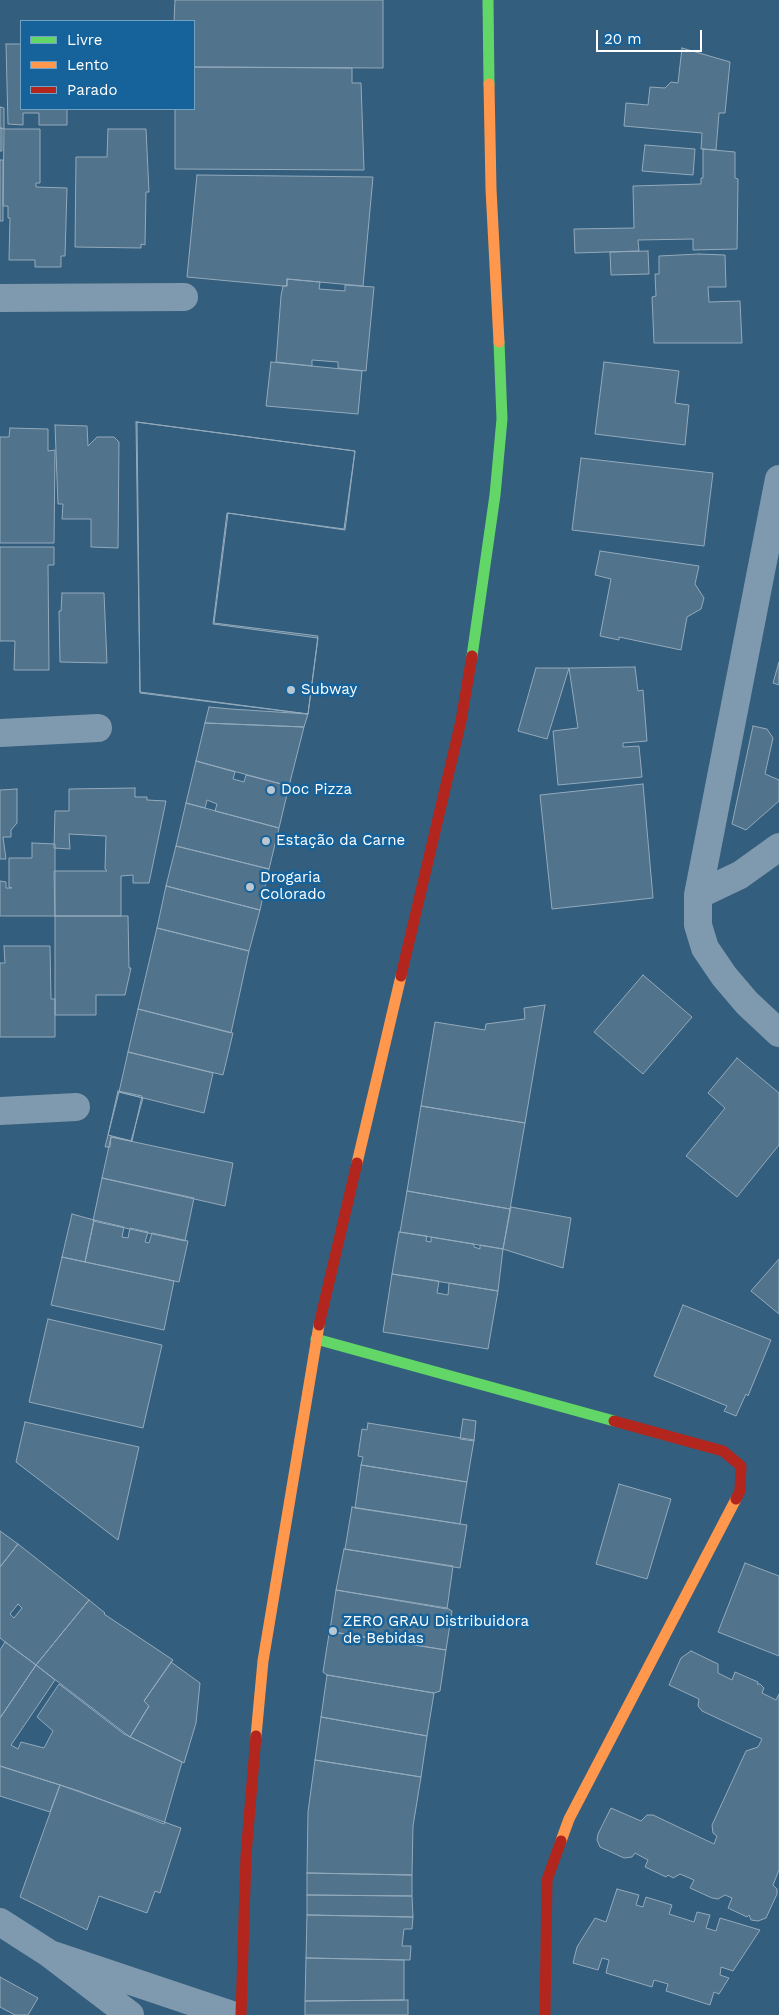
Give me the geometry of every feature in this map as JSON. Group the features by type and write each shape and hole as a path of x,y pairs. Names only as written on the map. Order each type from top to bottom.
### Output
{"street":[{"path":"241,2015 246,1855 263,1660 316,1339 460,721 479,612 494,504 502,419 491,189 488,0"},
{"path":"0,298 184,297"},
{"path":"779,479 698,894 698,925 705,948 724,976 747,1003 779,1034"},
{"path":"0,733 98,728"},
{"path":"698,894 740,875 779,847"},
{"path":"0,1111 76,1107"},
{"path":"316,1339 723,1452 740,1466 740,1490 569,1819 547,1880 545,2015"},
{"path":"0,1922 50,1954 130,2015"},
{"path":"50,1954 232,2015"}],"building":[{"path":"175,0 383,0 383,68 195,67 195,20 174,20"},
{"path":"6,44 20,44 20,110 67,110 67,125 39,125 39,113 23,113 23,125 8,124"},
{"path":"682,48 730,62 725,113 719,113 716,150 701,149 702,133 624,126 626,103 648,105 650,87 665,88 671,82 678,83"},
{"path":"195,67 352,68 352,83 361,83 364,170 175,169 175,110 195,110"},
{"path":"0,107 4,108 4,129 0,128"},
{"path":"0,128 2,128 2,151 0,151"},
{"path":"4,129 40,129 40,183 36,183 36,187 67,188 65,256 61,256 61,267 35,267 35,260 9,260 10,218 8,218 8,206 3,206"},
{"path":"108,129 146,129 149,192 146,192 145,245 141,244 141,248 75,247 76,157 107,157"},
{"path":"645,145 695,149 693,175 642,171"},
{"path":"703,149 735,152 735,178 738,179 737,249 693,250 693,239 638,240 639,251 575,253 574,229 634,228 633,186 701,184 701,178 703,178"},
{"path":"0,160 3,160 3,221 0,221"},
{"path":"197,175 373,177 363,286 287,279 287,286 283,286 187,277"},
{"path":"648,251 649,274 611,275 610,252"},
{"path":"725,255 726,287 708,287 709,302 740,301 742,343 654,343 652,297 656,296 655,274 659,274 659,256"},
{"path":"287,279 320,282 319,289 345,291 345,285 374,287 366,371 338,368 338,362 312,360 312,366 276,362 281,296 283,286 287,286"},
{"path":"271,362 362,371 358,414 266,406"},
{"path":"604,362 679,371 675,403 689,405 685,445 595,434"},
{"path":"136,422 355,451 344,529 227,513 213,624 318,638 308,714 140,692"},
{"path":"137,422 355,451 345,530 228,513 214,623 318,636 308,714 140,693"},
{"path":"55,425 87,426 88,446 97,437 114,437 119,442 118,548 91,547 91,519 62,519 63,504 58,504"},
{"path":"10,428 48,429 48,451 55,450 54,543 0,543 0,437 9,437"},
{"path":"581,458 713,473 704,546 572,530"},
{"path":"0,547 54,547 54,565 48,565 49,670 14,670 15,641 0,641"},
{"path":"600,551 699,566 695,584 704,598 701,609 687,617 681,650 619,637 619,640 600,636 611,579 595,575"},
{"path":"62,593 104,593 107,663 60,662 59,611 61,611"},
{"path":"779,662 779,685 773,683"},
{"path":"635,667 638,691 643,690 647,741 623,743 623,747 639,746 642,777 558,785 553,731 578,728 569,668"},
{"path":"536,668 569,668 547,739 518,731"},
{"path":"209,707 308,714 304,727 205,723"},
{"path":"205,723 304,727 289,786 196,761"},
{"path":"753,726 767,729 773,738 765,774 779,780 779,801 746,830 732,824"},
{"path":"196,761 235,772 233,779 244,782 246,775 289,786 279,828 215,811 217,804 207,800 205,808 186,803"},
{"path":"643,784 653,898 552,909 540,795"},
{"path":"135,788 135,797 147,797 147,800 166,801 149,883 133,883 133,875 121,876 121,916 55,916 54,871 107,871 105,869 106,836 69,834 70,849 54,848 55,811 69,811 69,789"},
{"path":"17,789 17,823 11,830 11,837 3,837 6,859 0,859 0,790"},
{"path":"186,803 279,828 269,869 176,846"},
{"path":"32,843 55,844 55,916 0,916 0,881 6,882 6,888 12,888 9,887 9,858 32,858"},
{"path":"176,846 269,869 260,910 166,886"},
{"path":"166,886 260,910 249,951 157,928"},
{"path":"55,916 128,916 129,968 131,968 125,995 96,995 96,1015 55,1015"},
{"path":"157,928 249,951 231,1033 138,1009"},
{"path":"4,946 50,946 51,999 55,999 55,1037 0,1037 0,963 5,963"},
{"path":"643,975 692,1017 643,1074 594,1032"},
{"path":"545,1005 525,1123 421,1106 435,1022 485,1030 486,1024 525,1019 524,1008"},
{"path":"138,1009 233,1033 223,1075 128,1052"},
{"path":"128,1052 213,1073 204,1113 119,1092"},
{"path":"737,1058 779,1093 779,1145 737,1197 686,1156 725,1108 708,1093"},
{"path":"118,1091 142,1096 132,1141 108,1135"},
{"path":"119,1092 143,1098 131,1141 111,1137 110,1147 105,1147"},
{"path":"421,1106 525,1123 510,1209 407,1191"},
{"path":"111,1137 233,1163 225,1206 102,1178"},
{"path":"102,1178 194,1198 185,1241 93,1221"},
{"path":"407,1191 510,1209 503,1249 400,1232"},
{"path":"511,1207 571,1218 563,1268 503,1249"},
{"path":"72,1214 94,1220 85,1262 62,1257"},
{"path":"94,1220 124,1227 122,1237 128,1238 130,1228 148,1232 145,1242 149,1243 152,1233 188,1241 179,1282 85,1262"},
{"path":"399,1232 427,1236 426,1241 431,1242 431,1237 474,1244 474,1247 480,1249 480,1245 503,1249 498,1291 392,1274"},
{"path":"62,1257 174,1281 164,1330 51,1305"},
{"path":"779,1259 779,1314 751,1291"},
{"path":"392,1274 439,1281 437,1293 448,1295 449,1283 498,1291 488,1349 383,1332"},
{"path":"683,1305 771,1340 748,1396 746,1394 736,1416 724,1411 727,1406 654,1376"},
{"path":"48,1319 162,1345 143,1428 29,1402"},
{"path":"463,1419 476,1421 474,1441 460,1439"},
{"path":"25,1422 139,1447 118,1540 16,1462"},
{"path":"368,1423 474,1440 467,1482 361,1465 363,1457 358,1456 362,1429 367,1430"},
{"path":"361,1465 467,1482 460,1524 355,1508"},
{"path":"619,1484 671,1499 647,1579 596,1564"},
{"path":"352,1507 467,1525 460,1568 345,1549"},
{"path":"0,1531 18,1544 0,1567"},
{"path":"18,1544 89,1600 36,1665 0,1638 0,1567","holes":["18,1604 22,1608 14,1618 10,1614"]},
{"path":"344,1549 453,1566 447,1609 336,1590"},
{"path":"745,1563 779,1576 779,1656 718,1632"},
{"path":"336,1590 447,1608 452,1611 446,1650 333,1632 330,1630"},
{"path":"89,1600 104,1614 173,1660 144,1701 149,1706 130,1737 36,1665"},
{"path":"333,1632 446,1650 440,1691 434,1693 327,1675 323,1672 329,1634"},
{"path":"5,1642 36,1665 0,1718 0,1650"},
{"path":"691,1651 718,1664 718,1673 732,1680 735,1672 758,1682 757,1684 764,1688 762,1693 776,1700 779,1694 779,1870 773,1885 777,1889 777,1894 766,1918 758,1921 751,1920 749,1915 747,1917 728,1908 732,1898 725,1895 718,1899 712,1898 690,1888 694,1880 680,1874 673,1878 668,1875 666,1877 645,1867 648,1860 635,1853 632,1857 624,1858 600,1847 597,1840 611,1808 641,1821 647,1815 653,1815 714,1844 717,1836 713,1833 712,1825 746,1751 758,1747 762,1739 702,1711 698,1706 699,1699 669,1685 681,1658"},
{"path":"171,1662 200,1683 196,1723 184,1763 130,1737 149,1706 144,1701"},
{"path":"36,1665 55,1680 11,1745 18,1749 21,1742 44,1748 53,1731 37,1717 59,1684 124,1734 182,1762 164,1824 79,1791 0,1766 0,1718"},
{"path":"327,1675 434,1693 427,1736 321,1717"},
{"path":"321,1717 427,1736 421,1777 315,1760"},
{"path":"315,1760 421,1777 413,1826 412,1875 307,1873 308,1812"},
{"path":"0,1766 60,1785 50,1812 0,1796"},
{"path":"60,1785 181,1828 160,1893 155,1891 147,1913 99,1896 87,1930 20,1897"},
{"path":"307,1873 412,1875 412,1896 307,1895"},
{"path":"617,1889 639,1895 636,1905 643,1907 646,1897 672,1905 669,1914 694,1922 697,1912 710,1915 706,1928 716,1931 720,1918 760,1930 733,1971 721,1967 720,1975 729,1978 719,1994 714,1992 710,2005 666,1991 668,1984 654,1980 652,1987 606,1973 609,1960 602,1958 598,1970 573,1963 577,1947 595,1918 606,1922"},
{"path":"307,1895 412,1896 413,1917 307,1915"},
{"path":"307,1915 413,1917 412,1929 404,1929 402,1946 411,1946 410,1960 306,1958"},
{"path":"306,1958 404,1960 404,2000 305,2001"},
{"path":"0,1977 38,1998 28,2015 15,2015 0,2007"},
{"path":"408,2000 408,2015 305,2015 305,2001"}],"traffic: fast":[{"path":"488,0 489,84"},
{"path":"472,656 495,495 502,419 499,342"},
{"path":"316,1339 614,1421"}],"traffic: slow":[{"path":"489,84 491,189 499,342"},
{"path":"357,1163 401,976"},
{"path":"256,1736 263,1661 319,1325"},
{"path":"561,1841 569,1819 736,1499"}],"traffic: jam":[{"path":"401,976 461,721 472,656"},
{"path":"319,1325 357,1163"},
{"path":"614,1421 723,1451 741,1466 740,1491 736,1499"},
{"path":"241,2015 246,1855 256,1736"},
{"path":"545,2015 547,1880 561,1841"}],"place":[{"name":"Subway","path":"291,690"},
{"name":"Doc Pizza","path":"271,790"},
{"name":"Estação da Carne","path":"266,841"},
{"name":"Drogaria Colorado","path":"250,887"},
{"name":"ZERO GRAU Distribuidora de Bebidas","path":"333,1631"}]}
